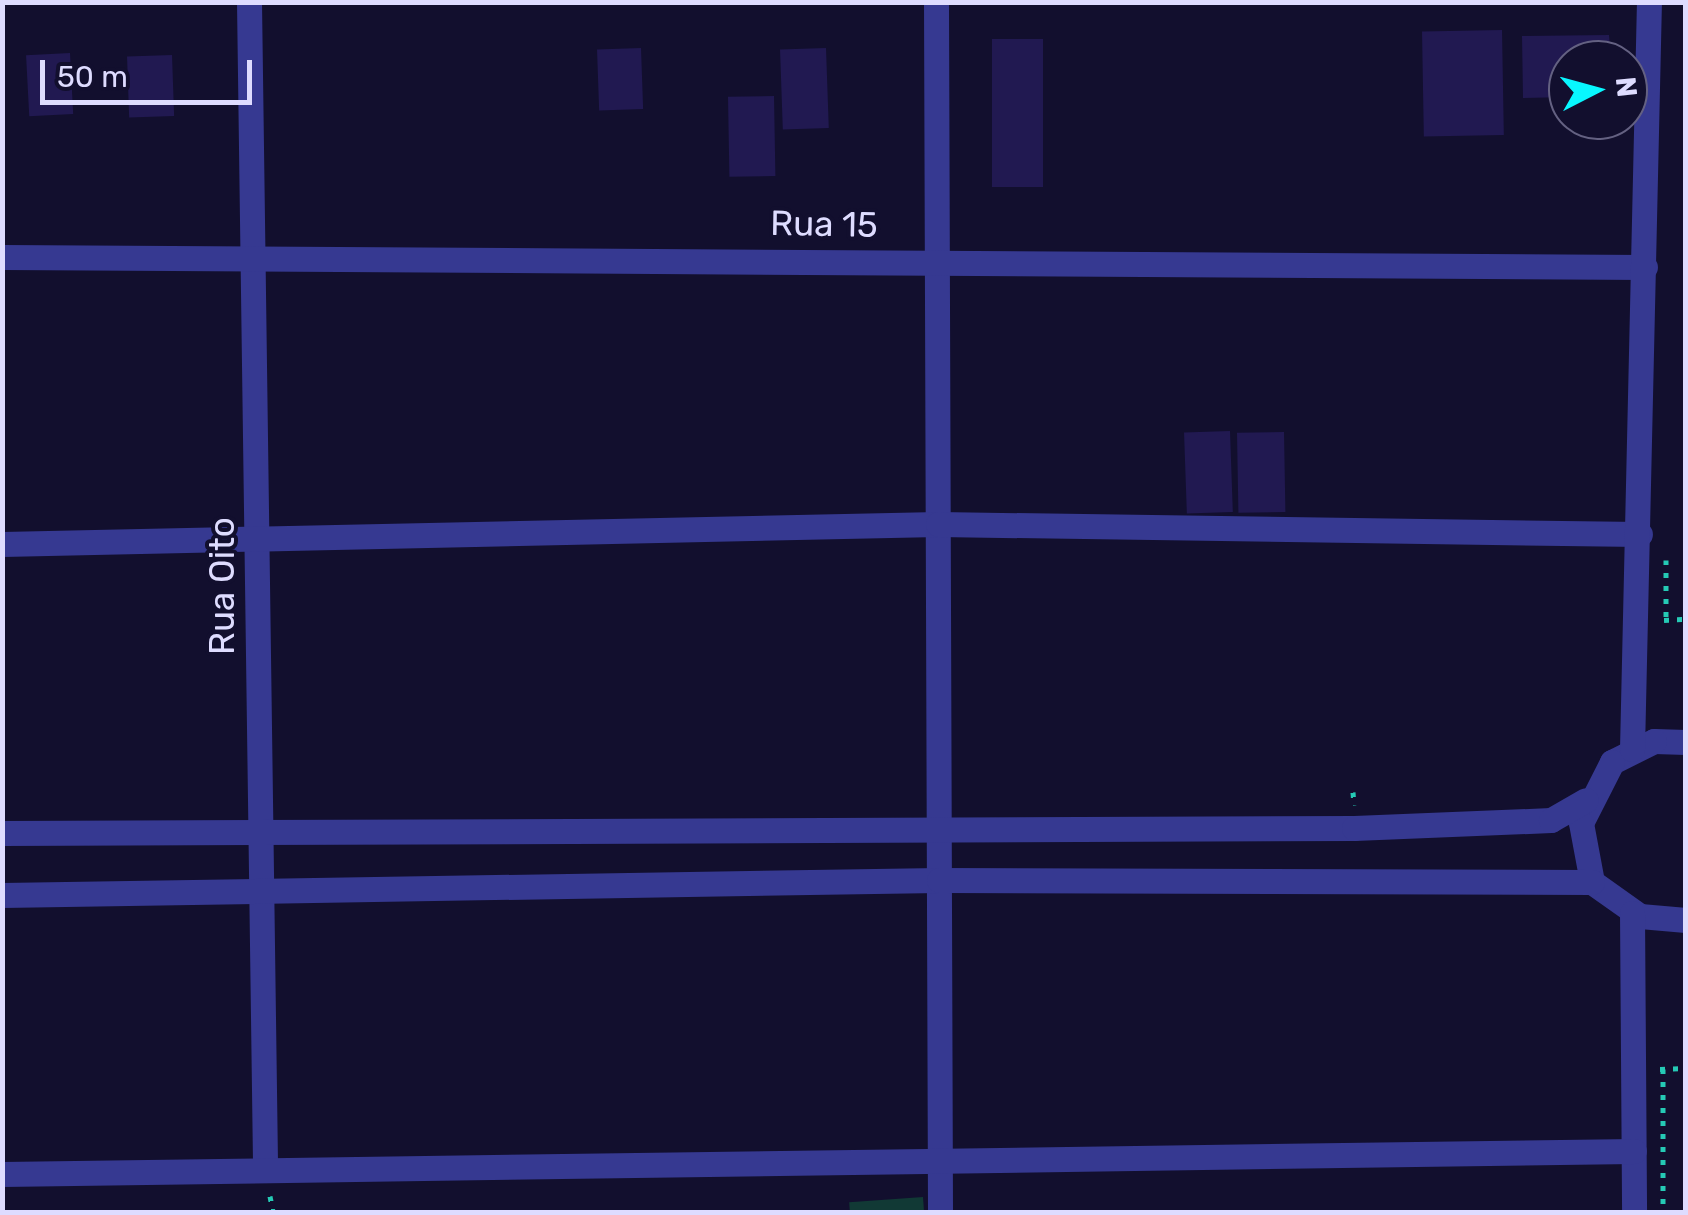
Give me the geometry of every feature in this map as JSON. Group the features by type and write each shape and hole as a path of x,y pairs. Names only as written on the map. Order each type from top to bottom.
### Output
{"street":[{"name":"Rua Oito","path":"249,2 249,254 258,545 258,832 266,1168"},
{"path":"936,2 940,1212"},
{"path":"2,833 939,829 1550,820 1586,800 1632,748 1640,534 1649,2"},
{"name":"Rua 15","path":"2,257 249,254 1645,267"},
{"path":"2,544 258,545 938,524 1640,534"},
{"path":"1632,748 1686,742"},
{"path":"1586,800 1582,847 1592,882 1632,913 1686,920"},
{"path":"2,894 260,894 939,880 1592,882"},
{"path":"1632,913 1634,1212"},
{"path":"2,1174 1634,1151"}],"path":[{"path":"1663,1069 1664,1212"}],"green space":[{"path":"923,1197 924,1212 850,1212 849,1202"}],"building":[{"path":"1502,30 1504,135 1424,136 1422,31"},
{"path":"1609,35 1609,40 1548,40 1548,97 1523,98 1522,36"},
{"path":"992,39 1043,39 1043,187 992,187"},
{"path":"641,48 643,109 599,110 597,50"},
{"path":"826,48 829,128 783,130 780,50"},
{"path":"70,53 73,114 29,116 26,55"},
{"path":"172,55 174,116 129,118 127,57"},
{"path":"774,96 775,176 729,177 728,97"},
{"path":"1230,431 1233,512 1187,514 1184,433"},
{"path":"1284,432 1285,512 1238,513 1237,433"}]}
